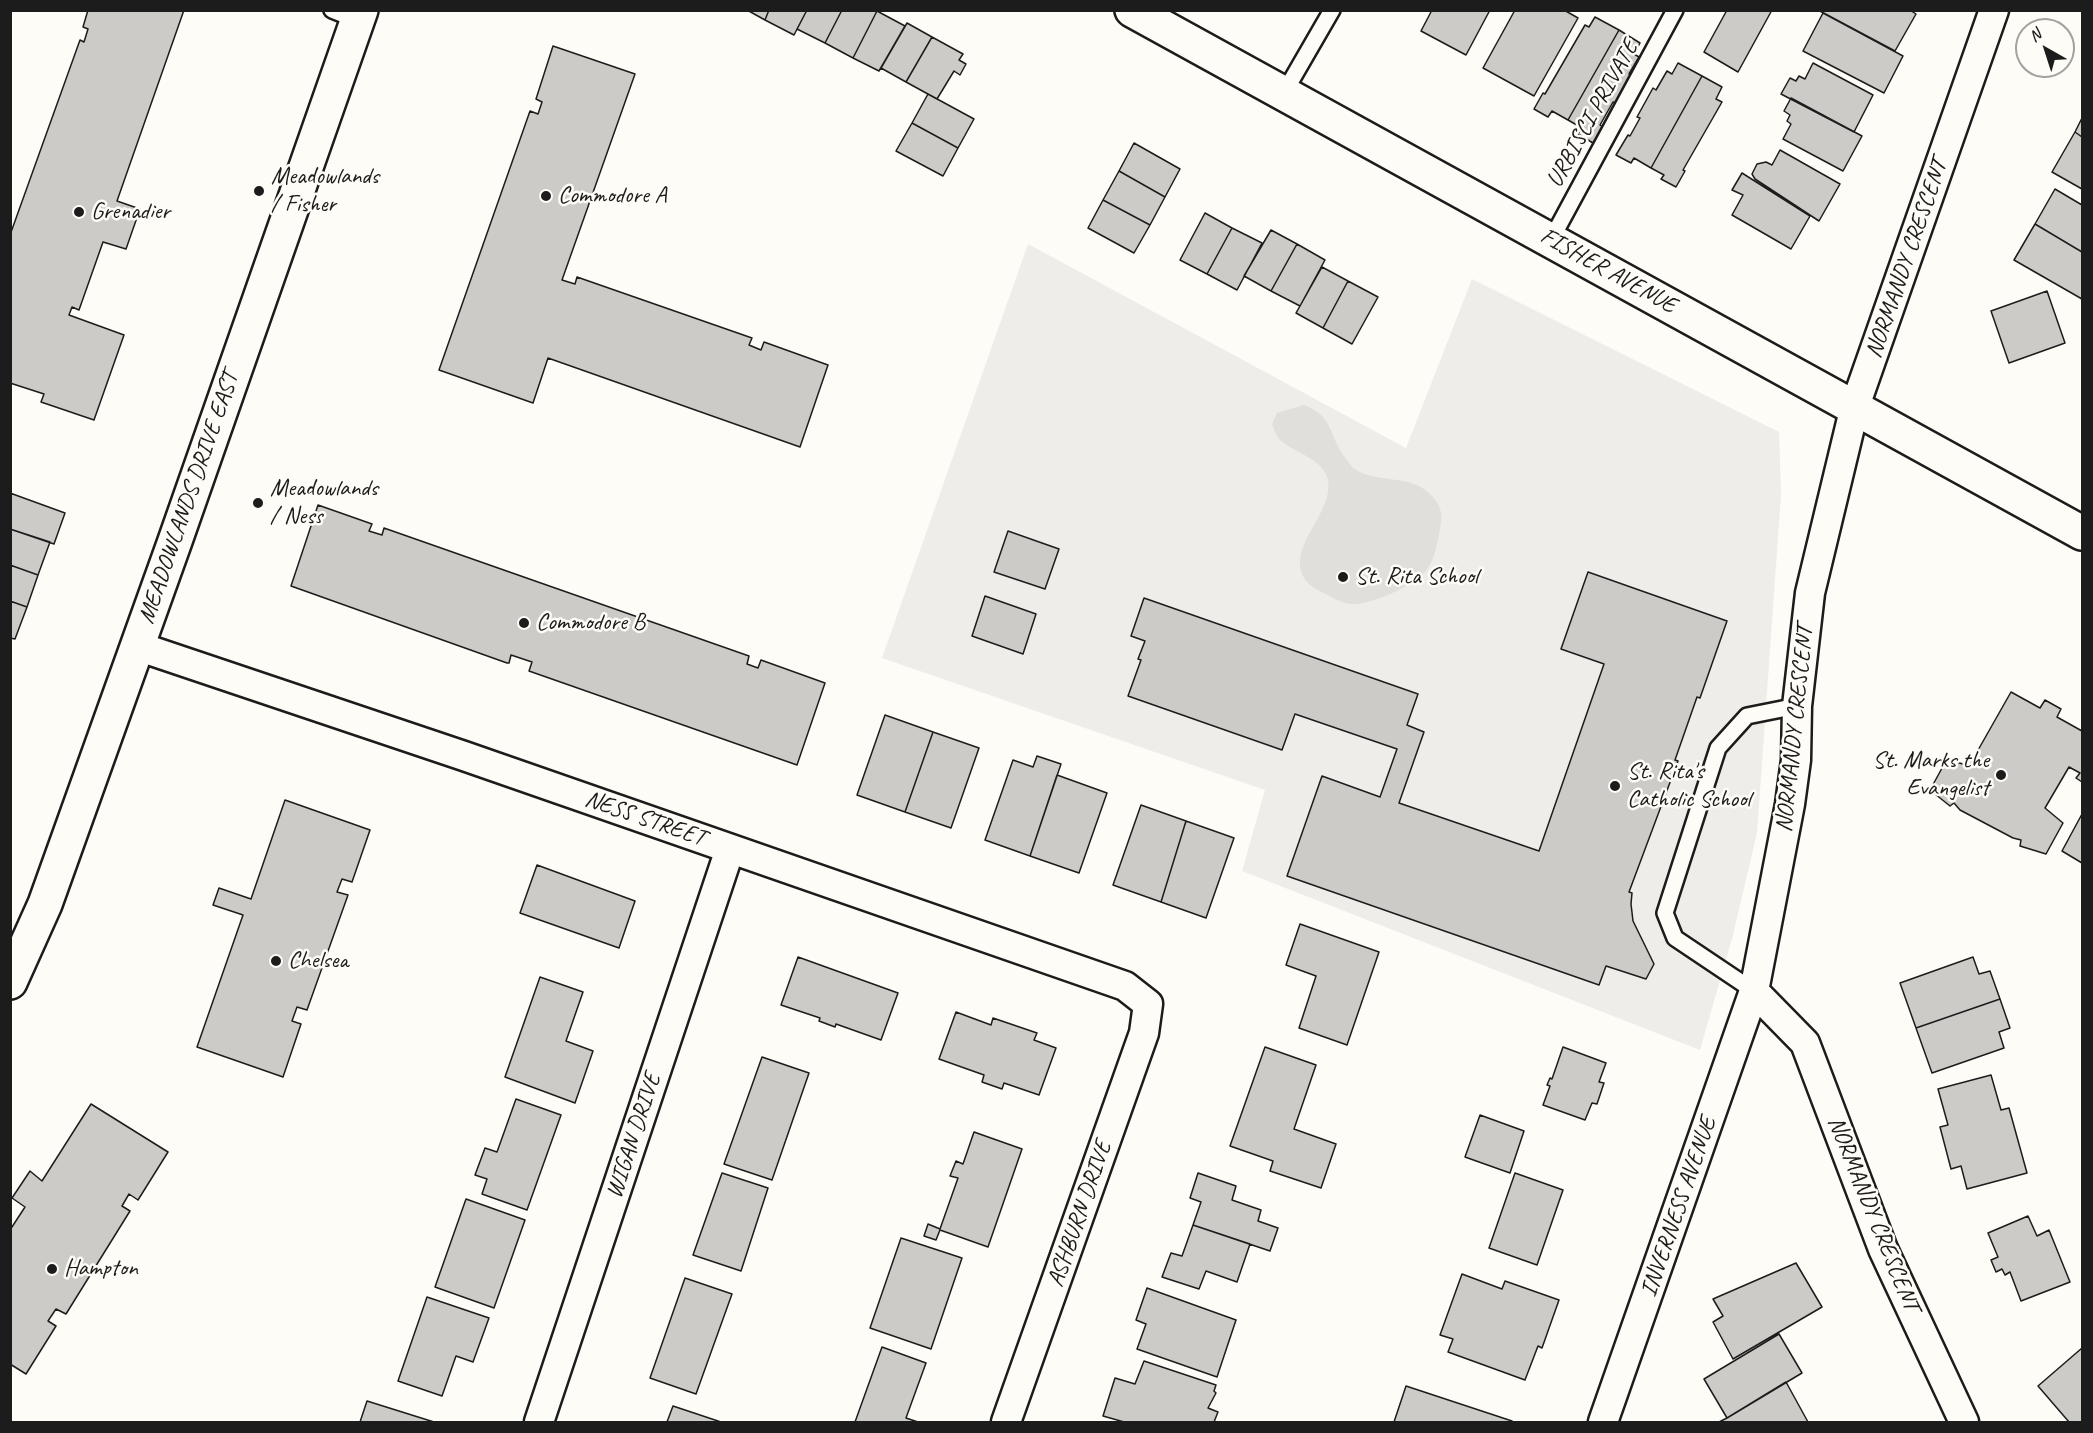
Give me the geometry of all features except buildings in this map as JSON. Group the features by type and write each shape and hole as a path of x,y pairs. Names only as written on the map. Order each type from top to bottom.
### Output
{"main road":[{"name":"FISHER AVENUE","path":"1132,10 2082,533"},
{"name":"MEADOWLANDS DRIVE EAST","path":"10,981 45,904 137,646 350,14"}],"street":[{"name":"NORMANDY CRESCENT","path":"1964,1422 1883,1249 1805,1043 1754,991 1790,804 1796,760 1797,706 1810,593 1855,406 1994,10"},
{"name":"NESS STREET","path":"137,646 453,752 1125,986 1148,1004"},
{"name":"WIGAN DRIVE","path":"539,1422 730,849"},
{"name":"INVERNESS AVENUE","path":"1603,1422 1754,991"},
{"name":"ASHBURN DRIVE","path":"1006,1422 1144,1033 1148,1004"}],"lane":[{"path":"1284,93 1332,10"},
{"name":"URBISCI PRIVATE","path":"1551,240 1675,10"},
{"path":"1754,991 1675,938 1665,913 1718,748 1747,716 1797,706"}],"shaded area":[{"name":"St. Rita School","path":"1028,244 1406,448 1472,279 1779,432 1781,495 1757,833 1733,935 1700,1050 1242,871 1265,790 882,658"},
{"path":"1304,405 1314,410 1327,422 1341,452 1355,469 1374,477 1404,481 1422,487 1437,502 1441,512 1441,522 1433,559 1425,572 1401,589 1368,602 1351,604 1319,591 1304,578 1300,562 1302,551 1325,504 1328,480 1325,472 1314,461 1280,440 1272,424 1277,413"}],"place":[{"name":"Meadowlands / Fisher","path":"259,191"},
{"name":"Commodore A","path":"546,196"},
{"name":"Grenadier","path":"79,212"},
{"name":"Meadowlands / Ness","path":"258,503"},
{"name":"St. Rita School","path":"1343,577"},
{"name":"Commodore B","path":"524,623"},
{"name":"St. Marks the Evangelist","path":"2001,775"},
{"name":"St. Rita's Catholic School","path":"1615,786"},
{"name":"Chelsea","path":"276,961"},
{"name":"Hampton","path":"52,1269"}]}
